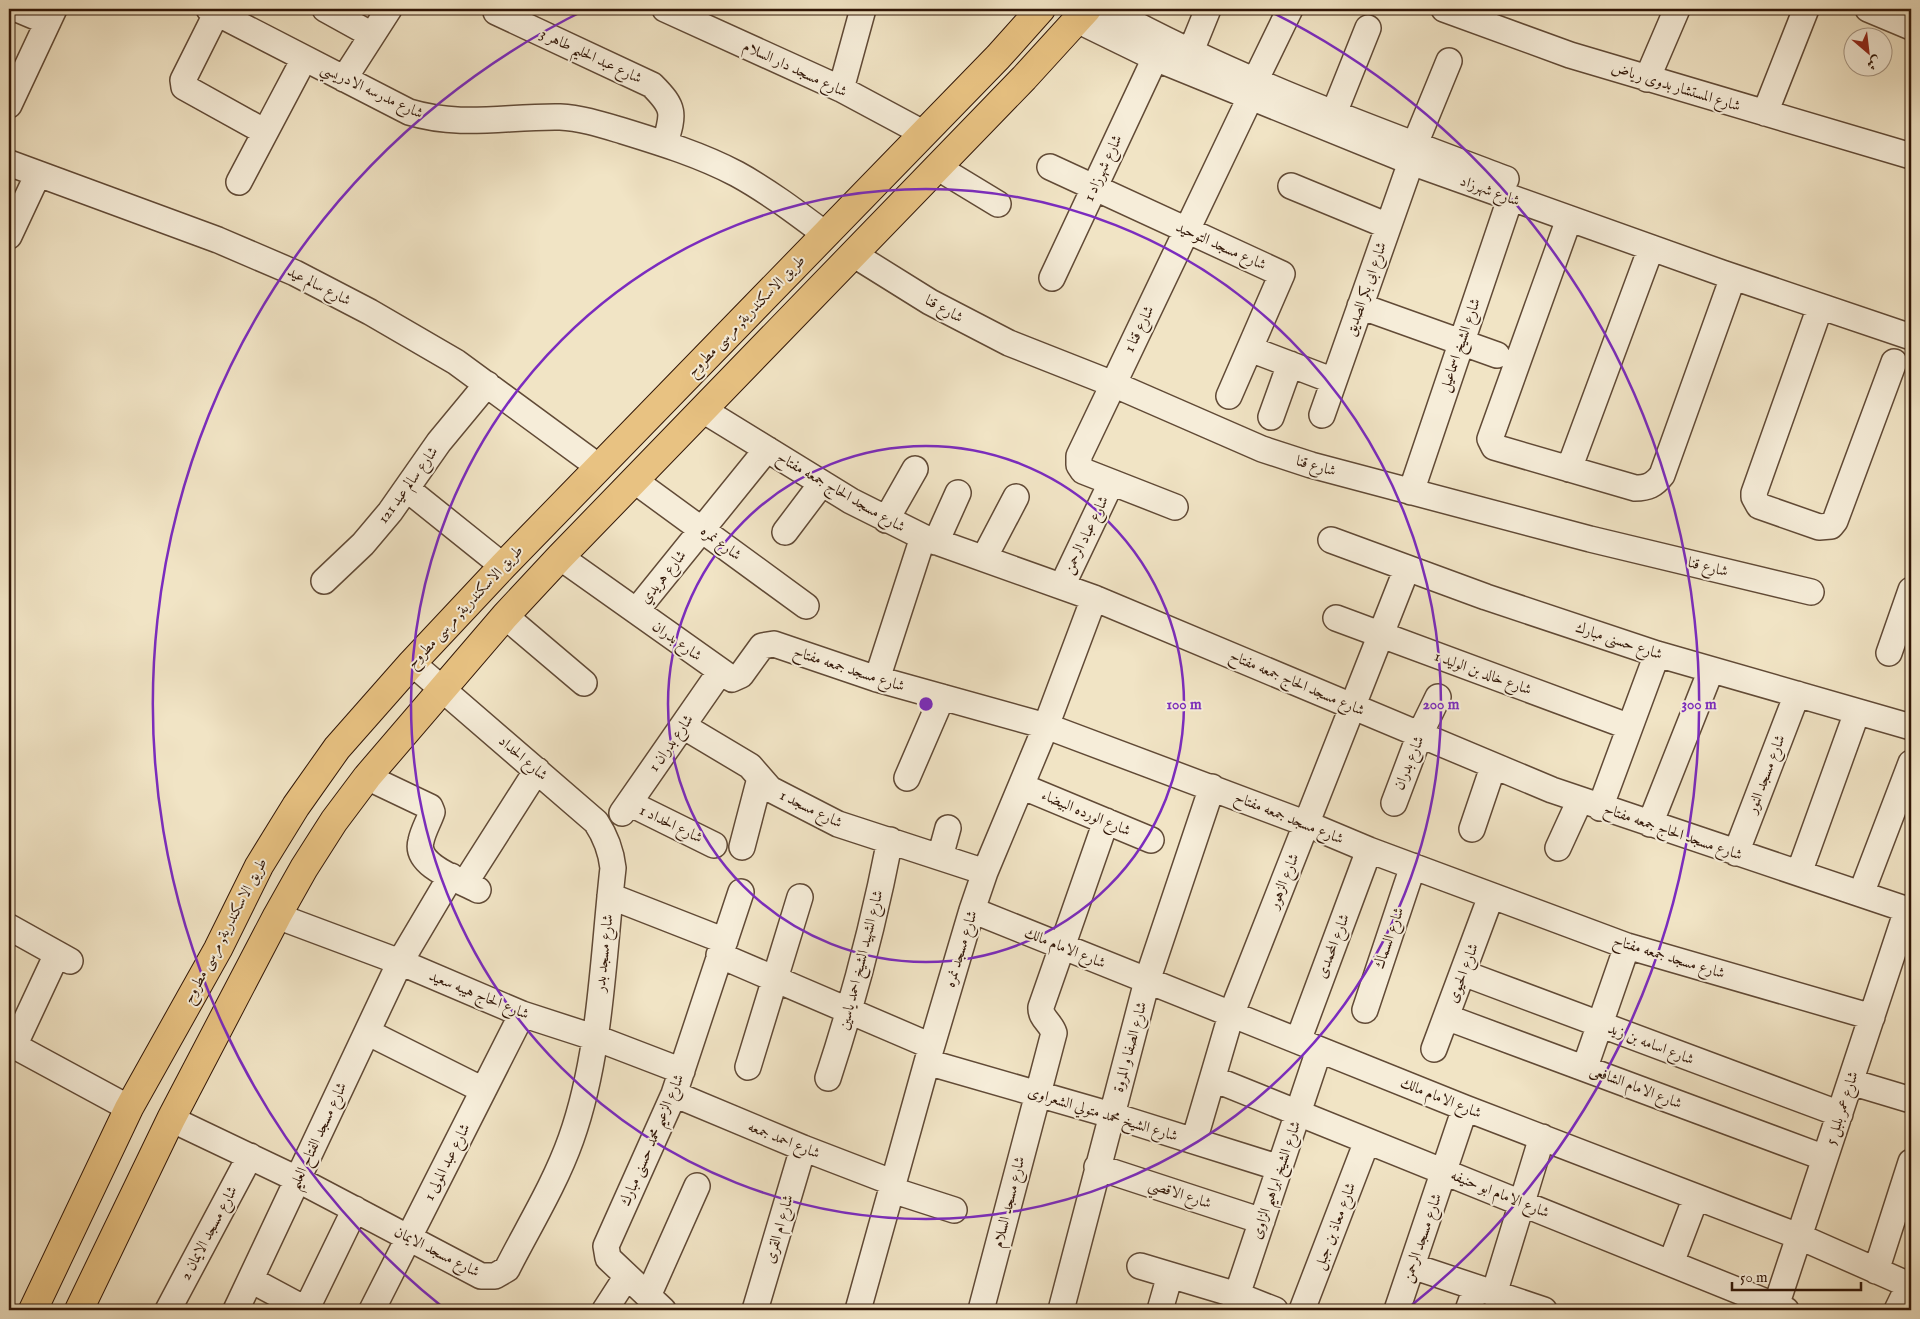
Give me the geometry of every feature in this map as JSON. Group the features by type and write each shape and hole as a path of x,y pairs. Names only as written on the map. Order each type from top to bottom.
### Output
{"main road":[{"name":"طريق الاسكندرية, مرسى مطروح","path":"33,1310 129,1108 218,949 259,866 296,806 337,748 412,663 503,566 1041,9"},
{"path":"79,1310 171,1119 277,916 304,868 334,821 367,776 505,616 560,557 1082,14"}],"street":[{"path":"9,105 52,15 17,9"},
{"path":"325,9 372,35"},
{"path":"344,79 389,9"},
{"name":"شارع مسجد دار السلام","path":"665,9 841,89 923,133"},
{"path":"841,89 861,9"},
{"name":"شارع شهرزاد","path":"1107,9 1151,33 1191,51 1253,90 1413,153 1728,270 1820,307 1911,338"},
{"path":"1191,51 1208,9"},
{"name":"شارع قنا 1","path":"1175,507 1083,471 1079,465 1079,456 1290,9"},
{"name":"شارع المستشار بدوى رياض","path":"1444,9 1570,55 1911,156"},
{"path":"1647,79 1677,9"},
{"path":"1765,113 1806,9"},
{"path":"1868,9 1911,27"},
{"path":"213,11 183,80 184,87 265,132"},
{"name":"شارع مدرسه الادريسي","path":"213,11 409,112 432,119 458,122 561,117 581,119 665,143 738,174 770,194 825,234"},
{"name":"شارع عبد الحليم طاهر 3","path":"496,12 652,85 665,98 671,109 672,118 665,143"},
{"name":"شارع شهرزاد","path":"1082,14 1155,58 1253,90 1334,113 1510,199 1651,248 1911,323"},
{"path":"1334,113 1368,28"},
{"name":"شارع شهرزاد 1","path":"1052,278 1155,58"},
{"path":"239,182 304,59"},
{"name":"شارع ابى بكر الصديق","path":"1322,415 1413,153 1449,62"},
{"name":"شارع سالم عيد","path":"9,163 218,240 295,273 370,312 456,362 599,467"},
{"path":"936,167 998,204"},
{"name":"شارع مسجد التوحيد","path":"1050,167 1282,274 1229,396"},
{"path":"9,236 38,174"},
{"path":"1291,186 1388,226"},
{"name":"شارع الشيخ اسماعيل","path":"1411,492 1510,199"},
{"path":"1569,220 1490,439 1494,447 1635,488 1646,488 1656,483 1662,475 1728,270"},
{"path":"1569,469 1651,248"},
{"name":"شارع قنا","path":"853,254 969,323 1262,449 1311,465 1411,492 1811,592"},
{"path":"1360,306 1497,355"},
{"path":"1820,307 1754,493 1759,506 1819,527 1831,526 1835,521 1894,362"},
{"path":"1250,349 1334,381"},
{"path":"1271,417 1290,364"},
{"name":"شارع سالم عيد 121","path":"324,581 363,544 407,489 439,442 487,384"},
{"name":"شارع مسجد الحاج جمعه مفتاح","path":"703,410 886,520 929,539 1094,598 1420,734 1493,767 1590,804 1909,911"},
{"name":"شارع هريدي","path":"636,612 767,449"},
{"path":"886,520 916,470"},
{"name":"شارع نمره","path":"634,481 806,606"},
{"path":"785,532 822,483"},
{"name":"شارع عباد الرحمن","path":"1062,586 1111,483"},
{"path":"407,489 503,566"},
{"path":"877,679 929,539 958,493"},
{"path":"984,558 1016,497"},
{"name":"شارع حسنى مبارك","path":"1331,540 1486,597 1657,654 1911,727"},
{"name":"شارع بدران","path":"560,557 720,672"},
{"name":"شارع الزهور","path":"1194,1141 1214,1079 1231,1015 1407,568"},
{"path":"1890,653 1911,590"},
{"name":"شارع مسجد نمره","path":"858,1310 929,1054 972,910 985,872 1046,726 1094,598"},
{"path":"505,616 584,683"},
{"name":"شارع خالد بن الوليد 1","path":"1336,618 1630,727"},
{"name":"شارع مسجد جمعه مفتاح","path":"720,672 732,679 738,678 762,646 768,643 877,679 1046,726 1212,787 1369,850 1627,946 1872,1016"},
{"path":"1558,848 1590,804 1630,727 1657,654"},
{"name":"شارع الحداد","path":"412,663 596,822 605,836 611,852 612,868"},
{"path":"1650,824 1711,670"},
{"name":"شارع بدران 1","path":"626,808 720,672"},
{"name":"شارع مسجد النور","path":"1736,853 1797,694"},
{"path":"907,778 942,697"},
{"name":"شارع بدران","path":"1394,802 1420,734 1438,697"},
{"path":"1799,874 1857,712"},
{"name":"شارع مسجد 1","path":"683,726 750,766 770,789 838,824 985,872"},
{"path":"1862,894 1911,763"},
{"path":"1472,829 1493,767"},
{"name":"شارع مسجد الفتاح العليم","path":"236,1310 400,962 464,883 537,770"},
{"path":"367,776 430,806 432,812 420,842 420,852 425,861 464,883"},
{"path":"742,847 760,778"},
{"name":"شارع الورده البيضاء","path":"1021,786 1151,840"},
{"name":"شارع الصفا و المروة","path":"1061,1310 1147,981 1212,787"},
{"name":"شارع الحداد 1","path":"626,808 714,845"},
{"name":"شارع مسجد السلام","path":"981,1310 1036,1094 1054,1034 1052,1027 1043,1018 1041,1007 1060,946 1106,821"},
{"path":"940,857 948,828"},
{"name":"شارع الشهيد الشيخ احمد ياسين","path":"828,1078 869,944 890,840"},
{"name":"شارع المحمدى","path":"1309,1046 1369,850"},
{"name":"شارع السماك","path":"1365,1010 1413,866"},
{"name":"شارع مسجد بدر","path":"596,1038 612,868"},
{"name":"شارع الزعيم محمد حسنى مبارك","path":"655,1303 608,1258 606,1246 674,1094 741,892"},
{"name":"شارع الشيخ محمد متولي الشعراوى","path":"610,896 722,948 775,978 850,1011 929,1054 1036,1094 1111,1115 1280,1168"},
{"name":"شارع الحيوى","path":"1434,1049 1491,896"},
{"path":"748,1067 800,897"},
{"name":"شارع الامام مالك","path":"972,910 1465,1108 1798,1236 1876,1271 1910,1283"},
{"name":"شارع عمر بلبل 5","path":"1781,1308 1798,1236 1909,911"},
{"name":"شارع الحاج هيبه سعيد","path":"277,916 400,962 522,1014 596,1038 682,1071"},
{"path":"9,927 64,958 11,1045 129,1108"},
{"path":"1585,1068 1627,946"},
{"name":"شارع اسامه بن زيد","path":"1463,973 1840,1114"},
{"name":"شارع عبد المولى 1","path":"372,1310 522,1014"},
{"name":"شارع الامام الشافعى","path":"1446,1017 1826,1158"},
{"path":"366,1032 483,1090"},
{"name":"شارع مسجد الايمان","path":"171,1119 298,1179 481,1276 495,1276 507,1269 560,1167 572,1138 596,1038"},
{"name":"شارع الشيخ ابراهيم الزاوى","path":"1234,1303 1298,1113 1309,1046"},
{"name":"شارع الامام ابو حنيفه","path":"1214,1079 1781,1308"},
{"path":"1851,1082 1911,1100"},
{"name":"شارع احمد جمعه","path":"674,1094 893,1187"},
{"name":"شارع مسجد الرحمن","path":"1398,1310 1465,1108"},
{"path":"1479,1297 1522,1202 1542,1137"},
{"name":"شارع معاذ بن جبل","path":"1302,1310 1367,1141"},
{"name":"شارع ام القرى","path":"755,1310 803,1148"},
{"name":"شارع مسجد الايمان 2","path":"168,1310 250,1156"},
{"path":"1876,1271 1911,1162"},
{"name":"شارع الاقصي","path":"1098,1167 1262,1221"},
{"path":"655,1303 697,1186"},
{"path":"893,1187 954,1210"},
{"path":"1670,1263 1696,1197"},
{"path":"251,1280 307,1310 355,1209"},
{"path":"1140,1266 1170,1275 1234,1303 1275,1310"},
{"path":"1412,1266 1479,1297 1544,1310"},
{"path":"1160,1310 1170,1275"},
{"path":"605,1310 627,1276"},
{"path":"1897,1310 1910,1283"}]}
